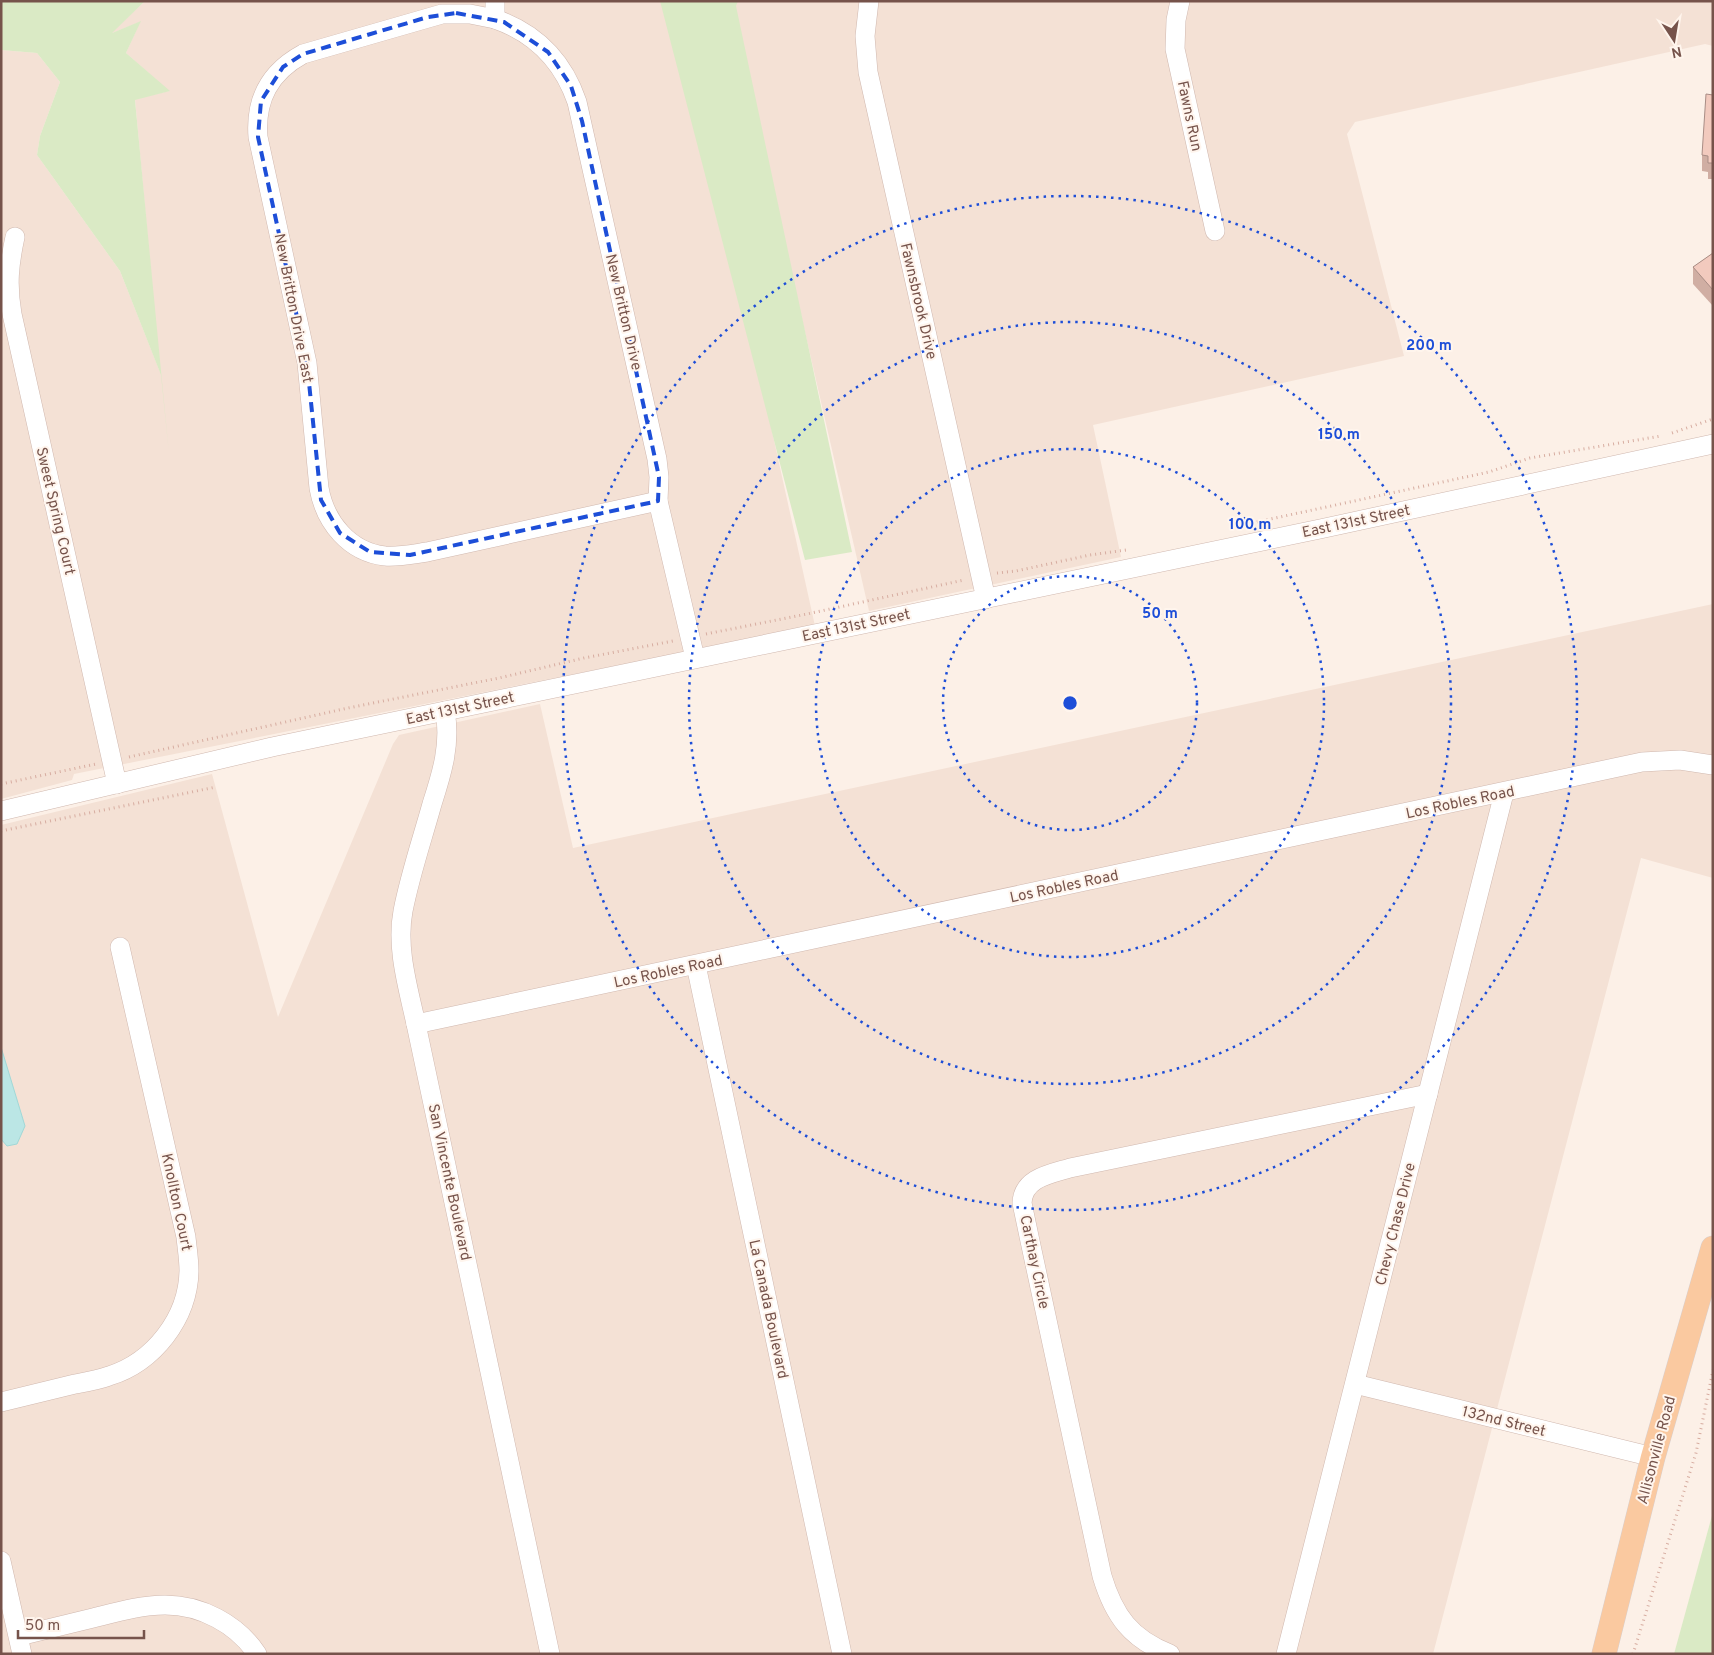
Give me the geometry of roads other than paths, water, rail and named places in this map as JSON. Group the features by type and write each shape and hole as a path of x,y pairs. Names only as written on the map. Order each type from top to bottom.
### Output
{"main road":[{"name":"Allisonville Road","path":"1604,1654 1653,1457 1713,1248"}],"street":[{"name":"Fawnsbrook Drive","path":"869,1 866,36 868,72 986,599"},
{"name":"Fawns Run","path":"1180,1 1176,20 1176,48 1215,231"},
{"name":"New Britton Drive","path":"495,10 545,48 563,72 571,86 576,102 657,459 659,478 658,501 695,658"},
{"name":"New Britton Drive East","path":"495,10 470,14 442,14 303,54 291,60 276,74 264,92 257,124 258,137 307,363 318,482 323,507 332,524 348,541 370,552 383,556 396,556 427,552 658,501"},
{"name":"Sweet Spring Court","path":"15,237 8,275 12,314 117,784"},
{"name":"East 131st Street","path":"1,811 272,747 1376,517 1713,444"},
{"name":"San Vincente Boulevard","path":"445,711 448,728 444,764 408,887 403,913 402,951 550,1654"},
{"name":"Los Robles Road","path":"416,1024 1642,762 1680,760 1713,765"},
{"name":"Chevy Chase Drive","path":"1286,1654 1504,793"},
{"name":"Knollton Court","path":"1,1402 109,1376 133,1365 167,1334 183,1304 189,1272 186,1237 120,947"},
{"name":"La Canada Boulevard","path":"696,965 842,1654"},
{"name":"Carthay Circle","path":"1170,1654 1153,1648 1124,1623 1114,1610 1104,1585 1024,1213 1023,1197 1026,1188 1037,1179 1070,1168 1428,1094"},
{"name":"132nd Street","path":"1355,1384 1653,1457"},
{"path":"1,1561 20,1645 125,1610 172,1605 195,1609 216,1618 242,1636 257,1654"}],"water":[{"path":"1,1047 25,1126 17,1144 7,1146 1,1139"}]}
